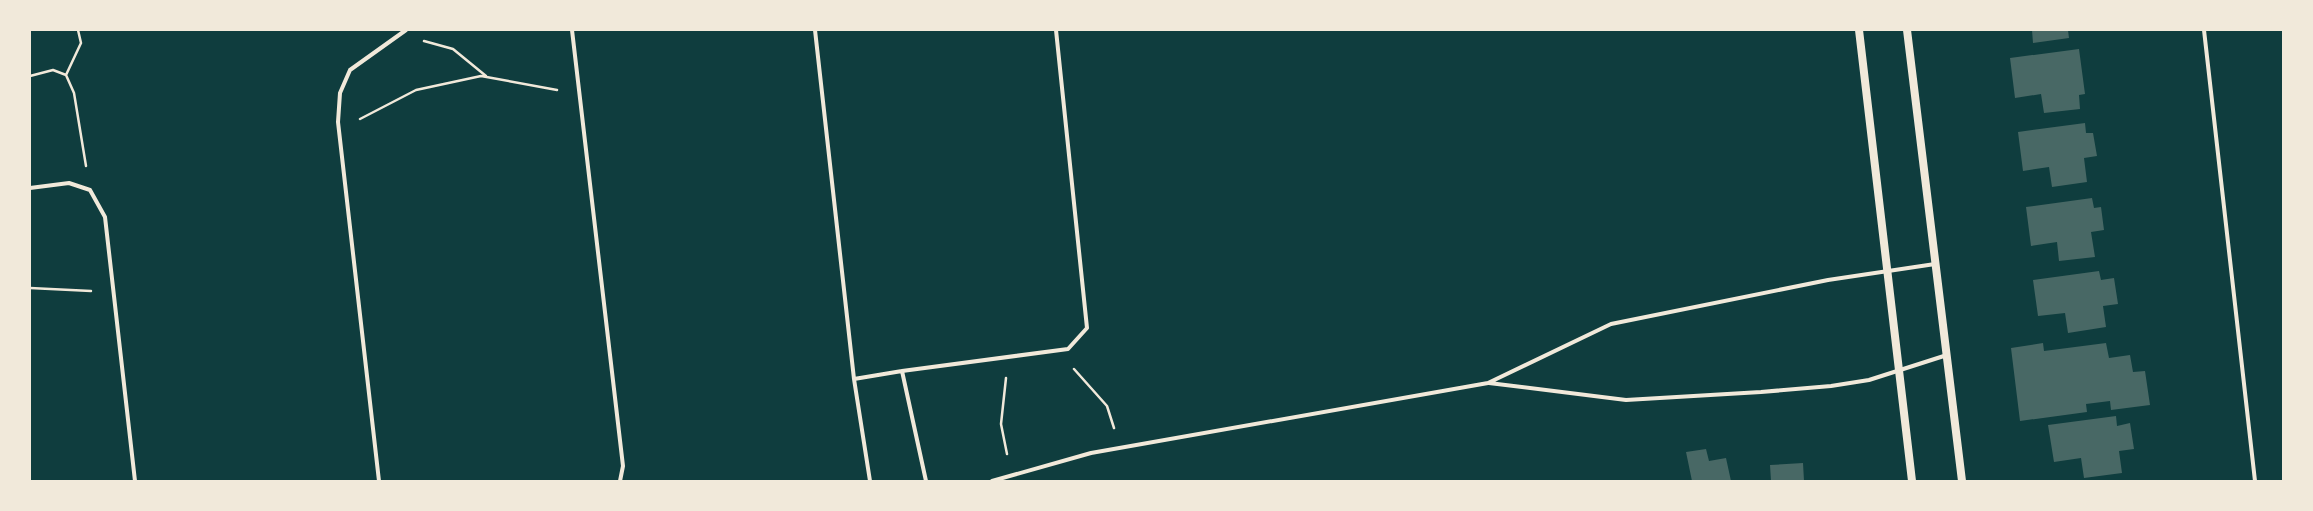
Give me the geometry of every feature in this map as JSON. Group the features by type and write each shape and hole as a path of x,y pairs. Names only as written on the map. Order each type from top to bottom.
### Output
{"main road":[{"path":"1859,30 1912,481"},
{"path":"1907,30 1962,481"}],"street":[{"path":"379,481 339,131 340,93 350,70 406,30"},
{"path":"572,30 623,466 620,481"},
{"path":"815,30 854,379 870,481"},
{"path":"854,379 902,371 1068,349 1087,328 1056,30"},
{"path":"2204,30 2255,481"},
{"path":"30,188 69,183 90,190 105,217 135,481"},
{"path":"992,481 1012,474 1091,453 1488,383 1611,324 1888,270 1935,264"},
{"path":"1488,383 1626,400 1831,386 1869,380 1947,355"},
{"path":"902,371 926,481"}],"path":[{"path":"66,75 81,43 78,30"},
{"path":"387,43 414,39 453,49 486,76"},
{"path":"30,76 53,70 66,75 74,92 90,190"},
{"path":"339,131 416,90 481,76 580,94"},
{"path":"30,288 78,289 114,294"},
{"path":"1057,351 1107,406 1121,448"},
{"path":"1008,357 1001,424 1012,474"}],"building":[{"path":"2032,30 2068,30 2069,38 2033,43"},
{"path":"2079,49 2085,94 2079,95 2080,109 2044,113 2041,94 2015,98 2010,58"},
{"path":"2085,123 2086,133 2093,133 2097,156 2084,158 2087,182 2052,187 2049,167 2023,171 2018,132"},
{"path":"2092,198 2094,208 2101,207 2104,230 2091,232 2095,257 2059,261 2057,242 2031,246 2026,207"},
{"path":"2099,271 2101,280 2114,278 2118,304 2103,306 2106,327 2068,333 2065,313 2038,316 2033,280"},
{"path":"2043,343 2044,351 2106,343 2109,358 2130,355 2133,372 2145,371 2150,405 2111,410 2110,401 2086,404 2087,412 2020,421 2011,348"},
{"path":"2116,416 2117,426 2130,423 2134,449 2119,451 2122,473 2084,478 2081,458 2054,462 2048,425"},
{"path":"1706,449 1709,461 1726,458 1731,481 1692,481 1686,452"},
{"path":"1803,463 1804,481 1771,481 1770,465"}]}
